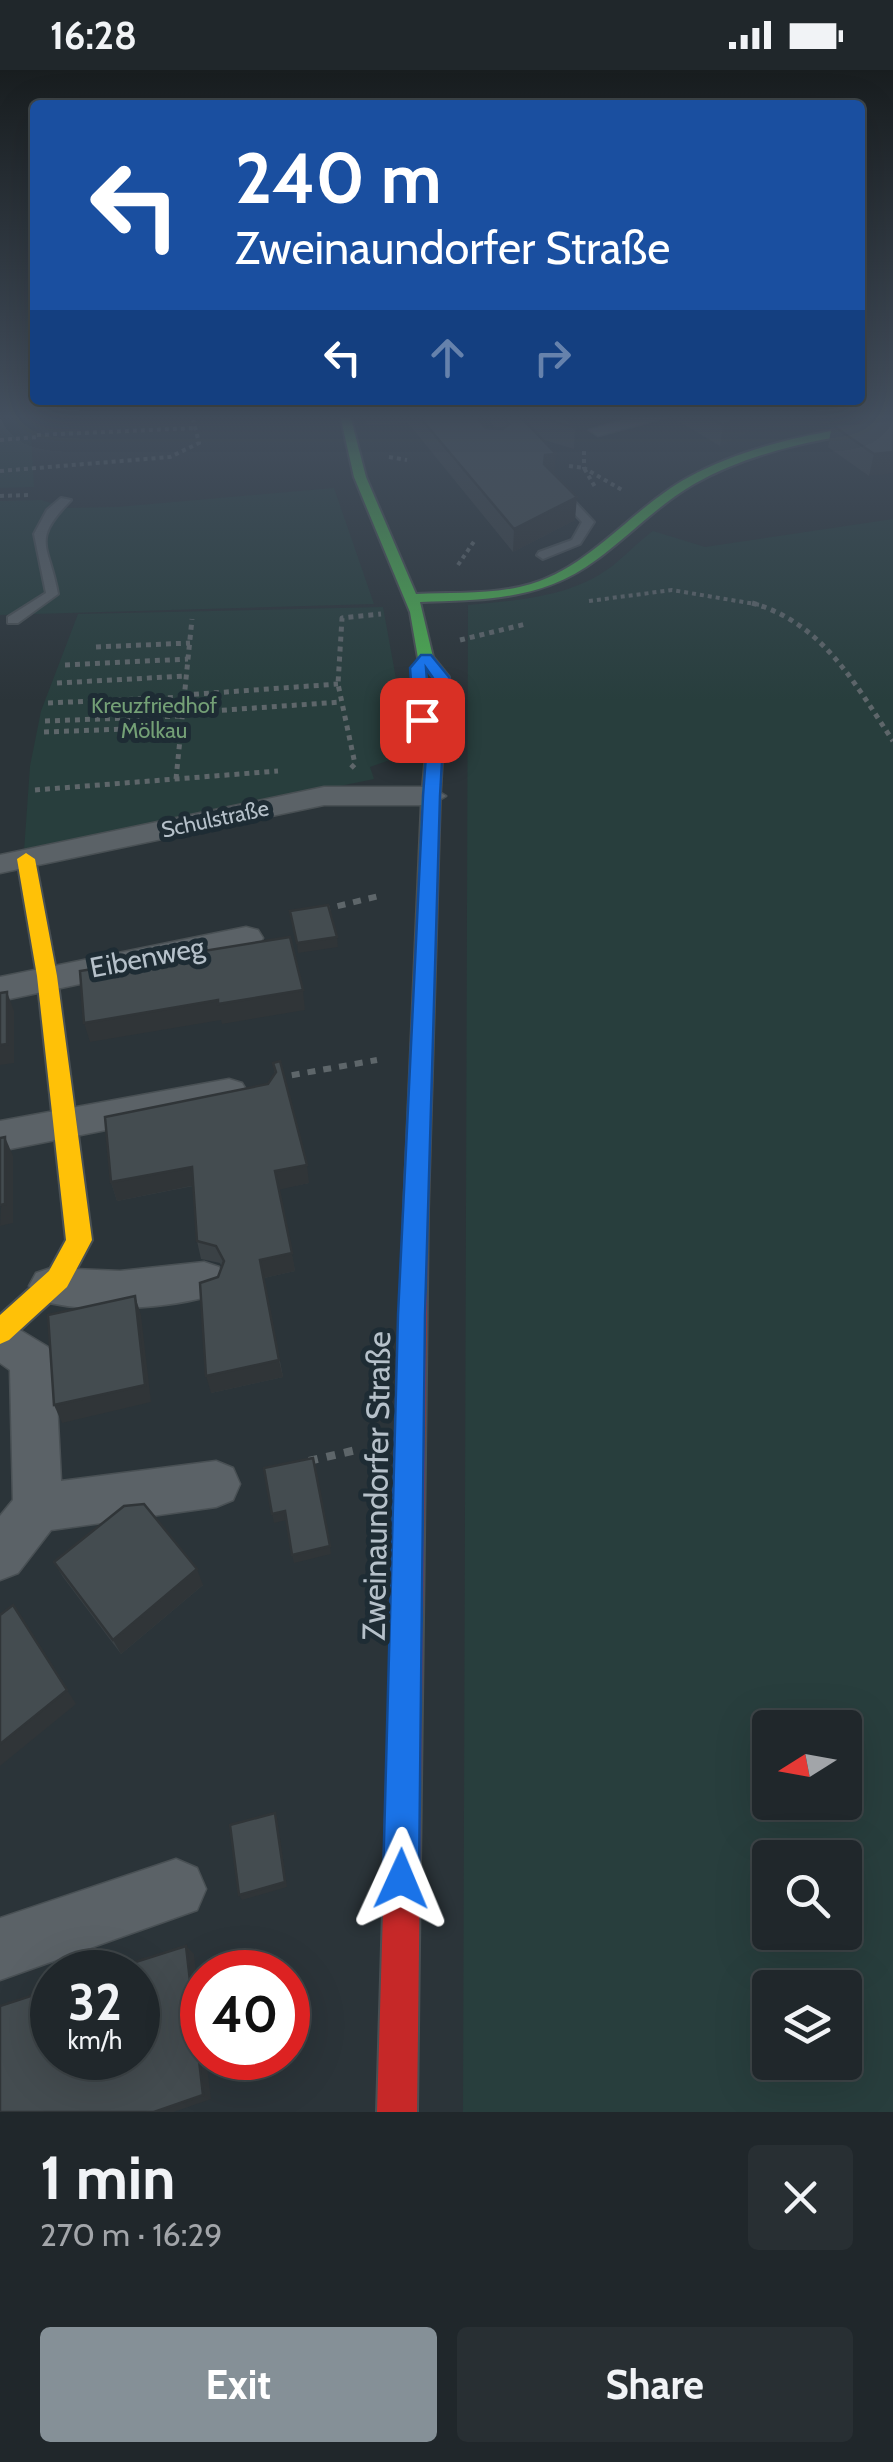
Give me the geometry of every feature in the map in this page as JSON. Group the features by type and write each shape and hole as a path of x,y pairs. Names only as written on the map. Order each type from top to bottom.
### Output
{"street":[{"name":"Zweinaundorfer Straße","path":"374,510 411,598 426,658 441,677 446,710 444,734 435,742 432,796 410,1436 397,2112"},
{"path":"411,598 506,592 543,584 572,568 647,510"},
{"path":"416,683 417,668 426,658"},
{"path":"422,720 435,742"},
{"name":"Schulstraße","path":"13,862 324,796 432,796"},
{"path":"0,1556 38,1508 32,1361 0,1335 51,1286 77,1252 80,1240 48,976 13,862"},
{"name":"Eibenweg","path":"0,989 246,938"},
{"path":"0,1136 256,1088"},
{"path":"51,1286 120,1290 204,1280"},
{"path":"38,1508 216,1484"},
{"path":"0,1950 176,1889"}],"lane":[{"path":"13,620 52,594 37,547 45,514 50,510"},
{"path":"542,554 576,542 588,522 577,510"}],"path":[{"path":"454,575 462,554 475,540"},
{"path":"574,607 608,595 665,586 772,611 812,631 893,741"},
{"path":"354,764 338,684 342,618 393,613"},
{"path":"465,639 486,637 540,619"},
{"path":"176,780 192,620"},
{"path":"96,648 190,644"},
{"path":"65,665 188,659"},
{"path":"57,683 186,676"},
{"path":"48,704 338,684"},
{"path":"45,721 341,702"},
{"path":"44,732 180,727"},
{"path":"335,766 354,764 372,770"},
{"path":"35,790 295,769"},
{"path":"246,938 288,918 397,891"},
{"path":"256,1088 264,1080 378,1060"},
{"path":"290,1466 410,1436"}],"green space":[{"path":"0,510 342,510 374,604 0,615"},
{"path":"893,519 893,2112 463,2112 468,605 542,596 578,585 611,567 653,531 705,547"},
{"name":"Kreuzfriedhof Mölkau","path":"383,607 399,695 401,756 370,767 374,779 24,851 30,766 41,711 78,614"}],"building":[{"path":"498,510 551,510 514,529"},
{"path":"328,905 337,937 297,943 290,911"},
{"path":"290,937 303,990 84,1023 80,971"},
{"path":"7,992 7,1044 0,1045 0,993"},
{"path":"280,1061 307,1165 275,1171 292,1253 260,1260 279,1360 206,1376 200,1283 218,1277 224,1261 216,1246 197,1241 192,1167 111,1182 105,1117 268,1084 276,1072 273,1063"},
{"path":"5,1137 5,1204 0,1205 0,1138"},
{"path":"135,1296 145,1385 54,1405 48,1315"},
{"path":"313,1458 330,1546 292,1555 285,1511 272,1514 264,1468"},
{"path":"144,1504 197,1569 113,1640 54,1562 124,1506"},
{"path":"13,1605 67,1690 0,1744 0,1615"},
{"path":"275,1813 285,1882 239,1895 230,1825"},
{"path":"186,1946 186,1950 180,1950 180,2080 201,2080 203,2095 154,2112 0,2112 0,2006 30,1996 30,2080 160,2080 160,1954"}],"traffic: fast":[{"path":"374,510 417,612 426,658 441,677 446,720 444,734 435,743 431,796 416,1210"},
{"path":"411,598 497,595 547,583 594,556 649,510"}],"traffic: slow":[{"path":"0,1332 58,1279 79,1240 47,976 26,859"}],"traffic: jam":[{"path":"397,2112 416,1210"}],"route":[{"path":"401,1879 412,1315 432,796 435,742 444,734 446,720 441,677 426,658 417,668 416,683 422,720"}]}
